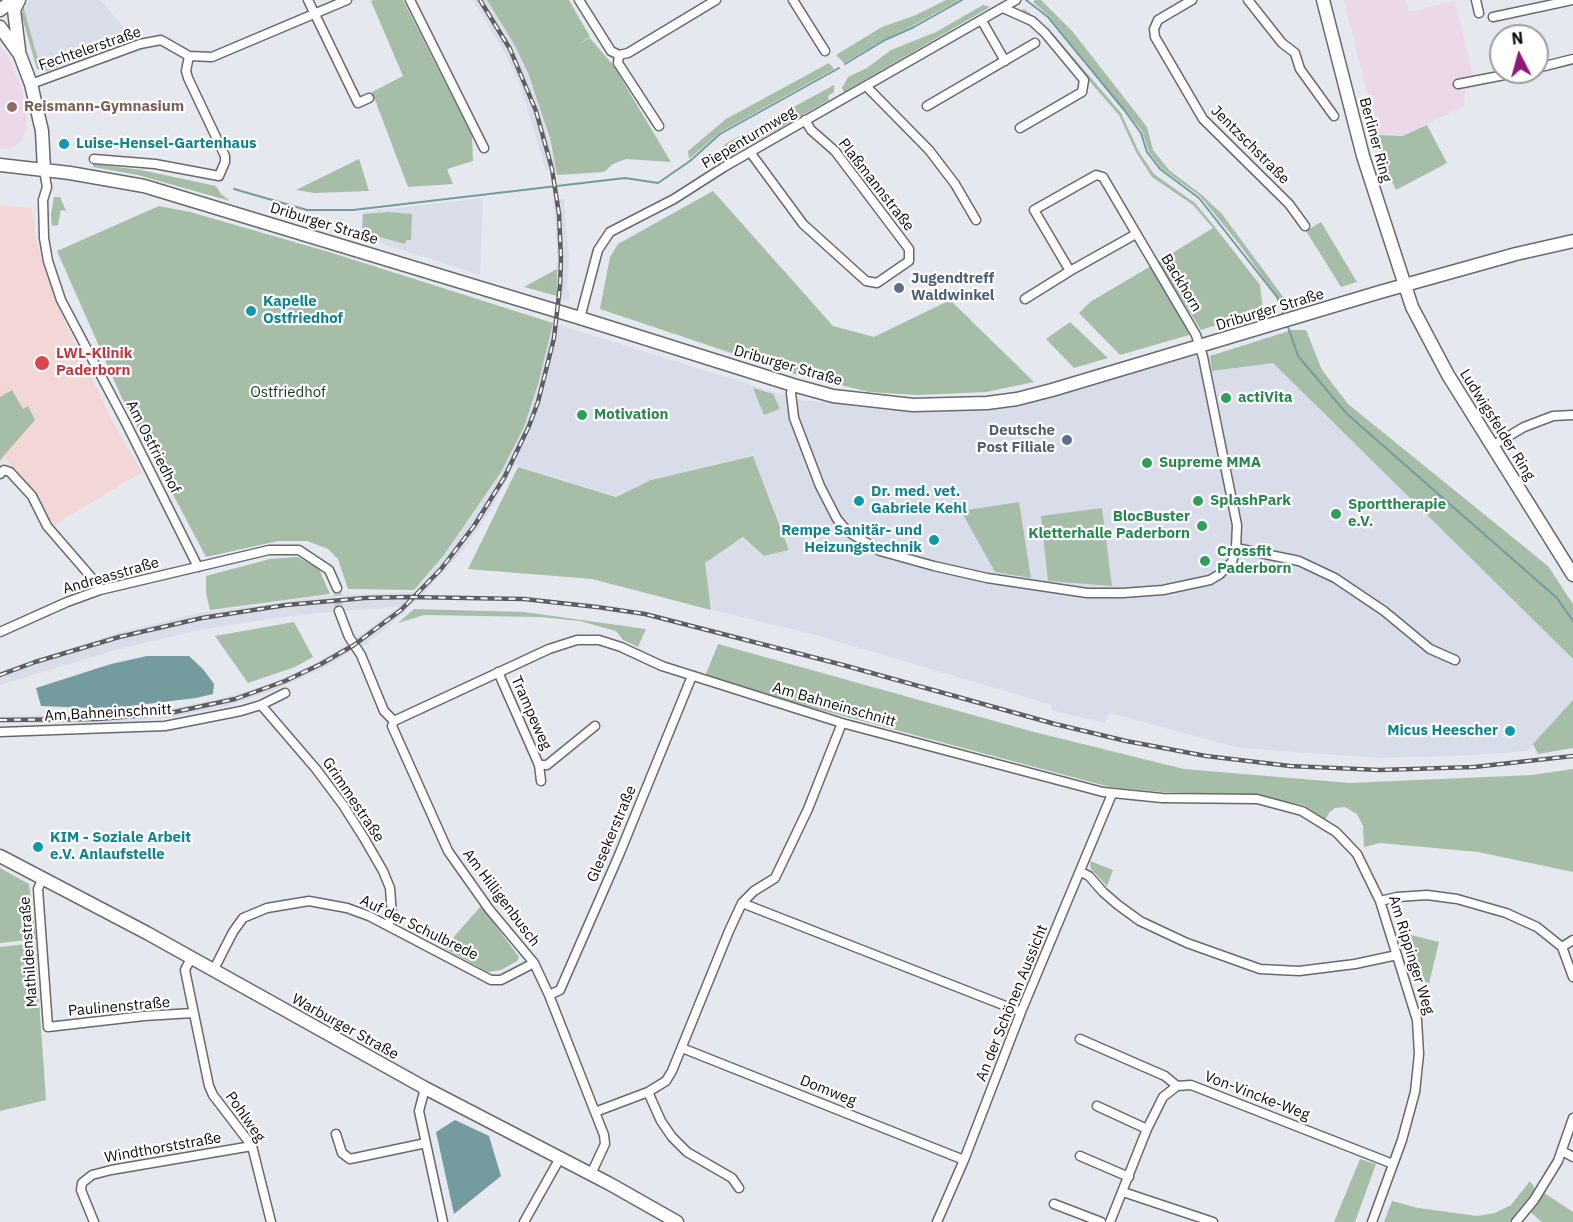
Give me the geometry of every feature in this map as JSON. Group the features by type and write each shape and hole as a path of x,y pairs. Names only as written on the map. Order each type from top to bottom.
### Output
{"main road":[{"path":"0,10 13,0"},
{"path":"18,0 14,10 20,55 31,84 42,131 44,170"},
{"name":"Berliner Ring","path":"1323,0 1363,156 1404,286"},
{"path":"0,27 20,55"},
{"name":"Driburger Straße","path":"0,165 133,184 176,195 833,396 874,402 932,405 987,403 1017,399 1516,254 1573,241"},
{"name":"Ludwigsfelder Ring","path":"1404,286 1422,328 1492,446 1573,575"},
{"name":"Warburger Straße","path":"0,856 43,877 425,1088 591,1174 677,1222"}],"street":[{"path":"308,0 358,103 369,98"},
{"path":"94,159 155,164 219,176 225,156 188,78 186,71 189,56 212,57 347,0"},
{"path":"410,0 484,148"},
{"path":"579,0 611,51 620,55 628,54 716,0"},
{"path":"793,0 825,51"},
{"name":"Jentzschstraße","path":"1192,0 1158,20 1154,29 1155,36 1203,119 1289,204 1305,226"},
{"path":"1248,0 1282,43 1295,53 1300,69 1334,116"},
{"path":"1476,0 1479,14"},
{"path":"1494,17 1573,0"},
{"name":"Piepenturmweg","path":"580,318 598,250 610,232 674,199 750,152 1009,4 1045,33 1084,80 1082,92 1020,128"},
{"path":"982,21 1005,61"},
{"name":"Fechtelerstraße","path":"31,84 140,44 161,40 189,56"},
{"path":"927,106 1035,43"},
{"path":"620,55 618,63 659,126"},
{"path":"1549,65 1573,59"},
{"path":"1458,84 1489,78"},
{"path":"866,86 929,150 955,184 976,220"},
{"name":"Plaßmannstraße","path":"750,152 803,224 866,280 877,283 909,261 909,249 835,150 811,130 805,120"},
{"name":"Am Ostfriedhof","path":"44,170 47,187 43,200 44,238 48,261 61,300 198,567"},
{"name":"Backhorn","path":"1070,271 1034,210 1096,175 1103,177 1201,346 1237,525 1236,548"},
{"path":"1025,299 1136,234"},
{"path":"793,385 791,393 794,418 823,493 837,519 847,531 880,551 987,578 1067,591 1114,594 1162,590 1203,583 1220,574 1228,566 1236,548 1299,561 1335,578 1384,611 1430,649 1455,660"},
{"path":"1492,446 1524,427 1553,416 1573,415"},
{"path":"0,474 4,470 10,472 32,496 47,526 100,590"},
{"path":"198,567 269,550 299,550 329,570 337,588"},
{"name":"Andreasstraße","path":"0,632 100,590 198,567"},
{"name":"Am Hilligenbusch","path":"339,612 361,655 384,711 394,721 392,726 448,851 489,909 534,963 549,995 604,1135 604,1144 591,1174"},
{"name":"Am Bahneinschnitt","path":"394,721 498,672 567,643 588,639 621,646 662,666 842,723 1113,794 1162,798 1257,799 1286,806"},
{"name":"Trampeweg","path":"498,672 539,765 541,781"},
{"name":"Glesekerstraße","path":"549,995 560,990 619,855 692,676"},
{"name":"Am Bahneinschnitt","path":"0,732 165,726 221,716 261,705 285,693"},
{"name":"Grimmestraße","path":"261,705 316,769 364,838 390,888 392,916 388,925"},
{"path":"595,1112 648,1092 666,1081 682,1048 719,950 742,903 754,891 775,878 808,809 842,723"},
{"name":"Trampeweg","path":"539,765 547,765 595,726"},
{"name":"An der Schönen Aussicht","path":"937,1222 964,1160 1021,1012 1113,794"},
{"name":"Am Rippinger Weg","path":"1286,806 1302,811 1336,832 1355,851 1380,901 1417,1020 1419,1054 1415,1092 1372,1222"},
{"path":"1081,872 1089,876 1103,892 1140,921 1187,943 1260,969 1299,971 1355,964 1397,955"},
{"name":"Mathildenstraße","path":"43,877 38,889 48,1027"},
{"path":"1380,901 1397,897 1427,895 1457,899 1506,913 1537,927 1562,947 1573,977"},
{"name":"Auf der Schulbrede","path":"213,971 233,932 243,918 267,908 297,902 316,902 359,911 491,980 501,980 534,963"},
{"path":"742,903 1021,1012"},
{"path":"1562,947 1573,940"},
{"name":"Pohlweg","path":"191,958 185,970 208,1086 252,1146 271,1222"},
{"name":"Paulinenstraße","path":"48,1027 193,1013"},
{"name":"Von-Vincke-Weg","path":"1080,1039 1165,1076 1177,1086 1191,1084 1393,1164"},
{"name":"Domweg","path":"682,1048 964,1160"},
{"path":"1110,1222 1147,1129 1163,1097 1177,1086"},
{"path":"425,1088 418,1111 443,1222"},
{"path":"648,1092 661,1121 672,1137 687,1152 732,1178 739,1188"},
{"path":"1097,1106 1147,1129"},
{"path":"1516,1222 1534,1200 1562,1152 1573,1118"},
{"path":"336,1134 342,1154 350,1159 426,1143"},
{"name":"Windthorststraße","path":"94,1222 81,1190 82,1183 92,1175 252,1146"},
{"path":"1562,1152 1573,1157"},
{"path":"1080,1156 1129,1177"},
{"path":"524,1222 560,1158"},
{"path":"1123,1192 1213,1222"},
{"path":"1054,1204 1101,1222"}],"shaded area":[{"path":"30,0 100,0 134,39 47,72 42,71 37,69 21,13 23,6"},
{"path":"473,0 487,0 514,44 540,105 556,169 546,170 520,85 506,55"},
{"path":"1344,0 1406,0 1409,12 1455,1 1476,87 1465,90 1464,107 1402,135 1377,134"},
{"name":"Reismann-Gymnasium","path":"0,45 21,86 27,117 26,131 21,142 7,149 0,148"},
{"path":"483,198 480,275 361,237 363,212"},
{"path":"564,199 569,259 567,290 570,291 569,300 564,299 564,301 556,299 557,250 553,201"},
{"name":"LWL-Klinik Paderborn","path":"0,205 32,208 36,239 55,301 114,424 142,472 54,525 6,459 0,462"},
{"path":"553,323 800,400 936,412 997,406 1057,396 1208,352 1212,371 1273,363 1573,659 1573,700 1528,751 1379,758 1240,748 1109,713 1105,723 1051,710 1052,705 816,635 712,610 704,563 743,538 764,556 790,550 753,455 651,480 616,496 515,465 490,511 464,549 426,591 387,628 368,642 369,644 360,647 355,639 398,607 342,611 340,595 414,592 444,556 501,472 524,427 539,381"},
{"path":"335,595 336,611 194,631 112,651 0,685 0,671 117,633 199,613"},
{"path":"347,644 351,652 322,669 272,691 224,707 168,718 104,723 0,723 0,716 118,714 175,708 222,698 268,685 314,664"}],"green space":[{"path":"403,0 472,136 473,161 447,169 453,184 408,187 372,92 403,76 371,1"},
{"path":"487,0 569,0 590,37 578,44 590,38 613,65 671,162 626,159 613,164 604,172 557,175 550,138 528,73 514,44"},
{"path":"946,0 959,0 844,63 836,55 882,27 916,15"},
{"path":"1041,0 1073,32 1147,127 1153,150 1169,170 1202,195 1222,214 1284,298 1280,301 1239,244 1200,196 1161,168 1149,152 1142,131 1049,16 1033,2"},
{"path":"983,5 990,7 844,92 842,88 848,77 867,68 891,50 936,32"},
{"path":"23,6 39,63 44,62 47,70 103,50 47,71 37,69 21,13"},
{"path":"1024,9 1049,29 1121,113 1139,152 1154,174 1195,203 1214,226 1260,285 1263,310 1201,330 1158,262 1213,228 1193,205 1152,177 1136,152 1119,115 1033,17 1022,10"},
{"path":"829,63 834,69 719,133 689,159 688,151 726,119"},
{"path":"834,85 834,92 828,96 829,100 722,161 710,157 727,143"},
{"path":"1427,125 1447,163 1396,190 1380,157 1377,135 1402,136"},
{"path":"359,159 369,191 314,193 296,190"},
{"path":"93,164 141,170 216,186 221,194 230,201 138,175 93,167"},
{"path":"713,191 833,326 874,337 950,300 1034,382 986,392 917,395 869,392 791,373 600,309 610,257 618,244"},
{"path":"54,197 60,197 66,211 61,210 58,225 52,226 51,215"},
{"name":"Ostfriedhof","path":"159,206 190,212 329,252 553,323 539,381 524,427 501,472 444,555 414,590 348,589 338,559 328,549 307,541 278,541 206,557 121,396 57,251"},
{"path":"389,212 412,214 411,240 406,240 405,244 362,232 363,214"},
{"path":"1321,222 1357,282 1341,287 1306,231"},
{"path":"1151,266 1187,326 1189,335 1120,355 1079,313 1090,302"},
{"path":"557,269 557,296 524,287"},
{"path":"1070,322 1108,358 1074,368 1046,339"},
{"path":"1292,330 1306,330 1322,370 1348,404 1548,566 1573,604 1573,659 1273,363 1212,371 1210,356"},
{"path":"753,388 773,394 780,409 764,415"},
{"path":"12,390 23,409 28,406 35,420 0,460 0,397"},
{"path":"753,456 789,550 764,556 743,537 705,563 711,610 592,579 468,569 518,467 616,497 651,480"},
{"path":"1019,502 1031,578 995,572 961,511"},
{"path":"1102,508 1112,586 1048,581 1041,516"},
{"path":"298,557 319,569 330,594 210,610 206,593 206,576 270,559"},
{"path":"414,609 524,612 646,629 638,647 623,640 616,631 580,621 541,617 424,615 398,623"},
{"path":"294,622 313,657 295,667 248,683 215,636"},
{"path":"718,644 1034,732 1184,769 1350,783 1532,775 1573,769 1573,872 1478,852 1380,843 1364,847 1363,826 1357,814 1345,807 1335,808 1325,820 1304,805 1257,795 1162,792 1110,787 704,679"},
{"path":"1573,700 1573,748 1538,754 1533,744"},
{"path":"1090,861 1113,870 1107,886 1091,869"},
{"path":"0,868 29,884 36,939 0,943"},
{"path":"481,906 519,957 517,961 501,970 488,972 444,948"},
{"path":"1407,934 1439,942 1429,984 1423,983"},
{"path":"35,943 46,1100 0,1111 0,947"},
{"path":"1360,1159 1376,1164 1355,1222 1334,1222"},
{"path":"1530,1181 1536,1190 1510,1222 1384,1222 1392,1201 1418,1208 1477,1216 1495,1213 1511,1205"},
{"path":"1541,1191 1573,1212 1573,1222 1542,1222 1529,1211"}],"water":[{"path":"147,656 189,656 214,684 213,694 122,707 41,706 36,688 111,664"},
{"path":"455,1120 489,1136 501,1176 454,1214 436,1132"}],"waterway":[{"path":"845,64 885,40 914,27 962,0"},
{"path":"1026,0 1048,17 1125,111 1141,133 1147,152 1160,169 1199,198 1277,297 1284,316"},
{"path":"234,189 307,210 353,210 625,178 658,183 690,161 720,134 839,68"},
{"path":"1287,324 1298,356 1347,414 1557,598 1573,621"}],"tunnel":[{"path":"337,588 339,611"}],"railway":[{"path":"0,720 98,719 170,713 235,699 285,681 354,645 401,610 441,569 474,526 504,478 538,402 554,338 561,259 559,214 552,169 536,111 510,49 480,0"},
{"path":"0,675 119,637 202,618 286,605 365,598 524,599 645,614 843,665 1055,724 1126,741 1206,756 1290,766 1380,770 1474,767 1573,756"}],"place":[{"name":"Reismann-Gymnasium","path":"12,107"},
{"name":"Luise-Hensel-Gartenhaus","path":"64,144"},
{"name":"Jugendtreff Waldwinkel","path":"899,288"},
{"name":"Kapelle Ostfriedhof","path":"251,311"},
{"name":"LWL-Klinik Paderborn","path":"42,363"},
{"name":"actiVita","path":"1226,398"},
{"name":"Motivation","path":"582,415"},
{"name":"Deutsche Post Filiale","path":"1067,440"},
{"name":"Supreme MMA","path":"1147,463"},
{"name":"Dr. med. vet. Gabriele Kehl","path":"859,501"},
{"name":"SplashPark","path":"1198,501"},
{"name":"Sporttherapie e.V.","path":"1336,514"},
{"name":"BlocBuster Kletterhalle Paderborn","path":"1202,526"},
{"name":"Rempe Sanitär- und Heizungstechnik","path":"934,540"},
{"name":"Crossfit Paderborn","path":"1205,561"},
{"name":"Micus Heescher","path":"1510,731"},
{"name":"KIM - Soziale Arbeit e.V. Anlaufstelle","path":"38,847"}]}
